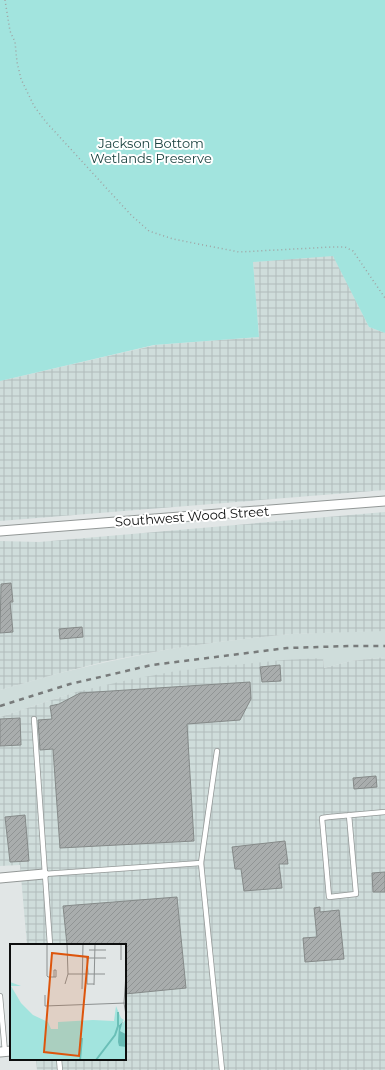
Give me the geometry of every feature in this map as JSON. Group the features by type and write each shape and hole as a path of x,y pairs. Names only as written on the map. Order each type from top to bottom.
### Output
{"street":[{"name":"Southwest Wood Street","path":"0,531 385,501"},
{"path":"0,878 44,874"}],"lane":[{"path":"34,719 50,944"},
{"path":"217,751 201,863 222,1070"},
{"path":"350,815 356,894 329,897 322,818 350,815 385,812"},
{"path":"44,874 201,863"},
{"path":"0,996 5,1052"},
{"path":"59,1060 60,1070"}],"path":[{"path":"5,0 10,31 15,42 17,62 21,79 34,106 46,122 125,210 149,231 173,239 239,252 345,247 353,251 385,298"}],"shaded area":[{"path":"333,255 369,327 385,333 385,490 0,521 0,381 156,345 259,337 253,262"},
{"path":"385,512 385,631 290,634 170,649 107,661 0,690 0,541 39,542"},
{"path":"385,631 385,657 351,661 324,668 323,659 76,692 0,717 0,690 60,673 107,662 170,649 218,642 290,634"},
{"path":"385,657 385,1070 37,1070 36,1060 126,1060 126,944 27,944 20,865 0,866 0,717 76,692 176,671 283,660 323,658 324,668 351,661"}],"green space":[{"name":"Jackson Bottom Wetlands Preserve","path":"0,0 385,0 385,333 369,327 333,256 253,262 259,337 154,345 0,381"}],"building":[{"path":"11,583 13,602 10,602 13,632 0,633 1,584"},
{"path":"82,627 83,637 60,639 59,629"},
{"path":"280,665 281,681 262,682 260,667"},
{"path":"250,682 251,699 240,720 187,724 194,841 60,848 53,749 40,750 38,720 52,719 50,706 59,704 80,693"},
{"path":"20,718 21,745 0,746 0,719"},
{"path":"376,776 377,787 354,789 353,778"},
{"path":"25,815 29,861 10,862 5,817"},
{"path":"285,841 288,864 279,864 282,888 244,891 241,869 235,869 232,847"},
{"path":"385,872 385,892 373,892 372,873"},
{"path":"177,897 186,988 126,994 126,944 67,944 63,906"},
{"path":"320,907 320,912 339,910 344,959 305,962 303,938 317,937 314,908"}],"railway":[{"path":"0,706 70,684 152,665 287,648 385,646"}]}
